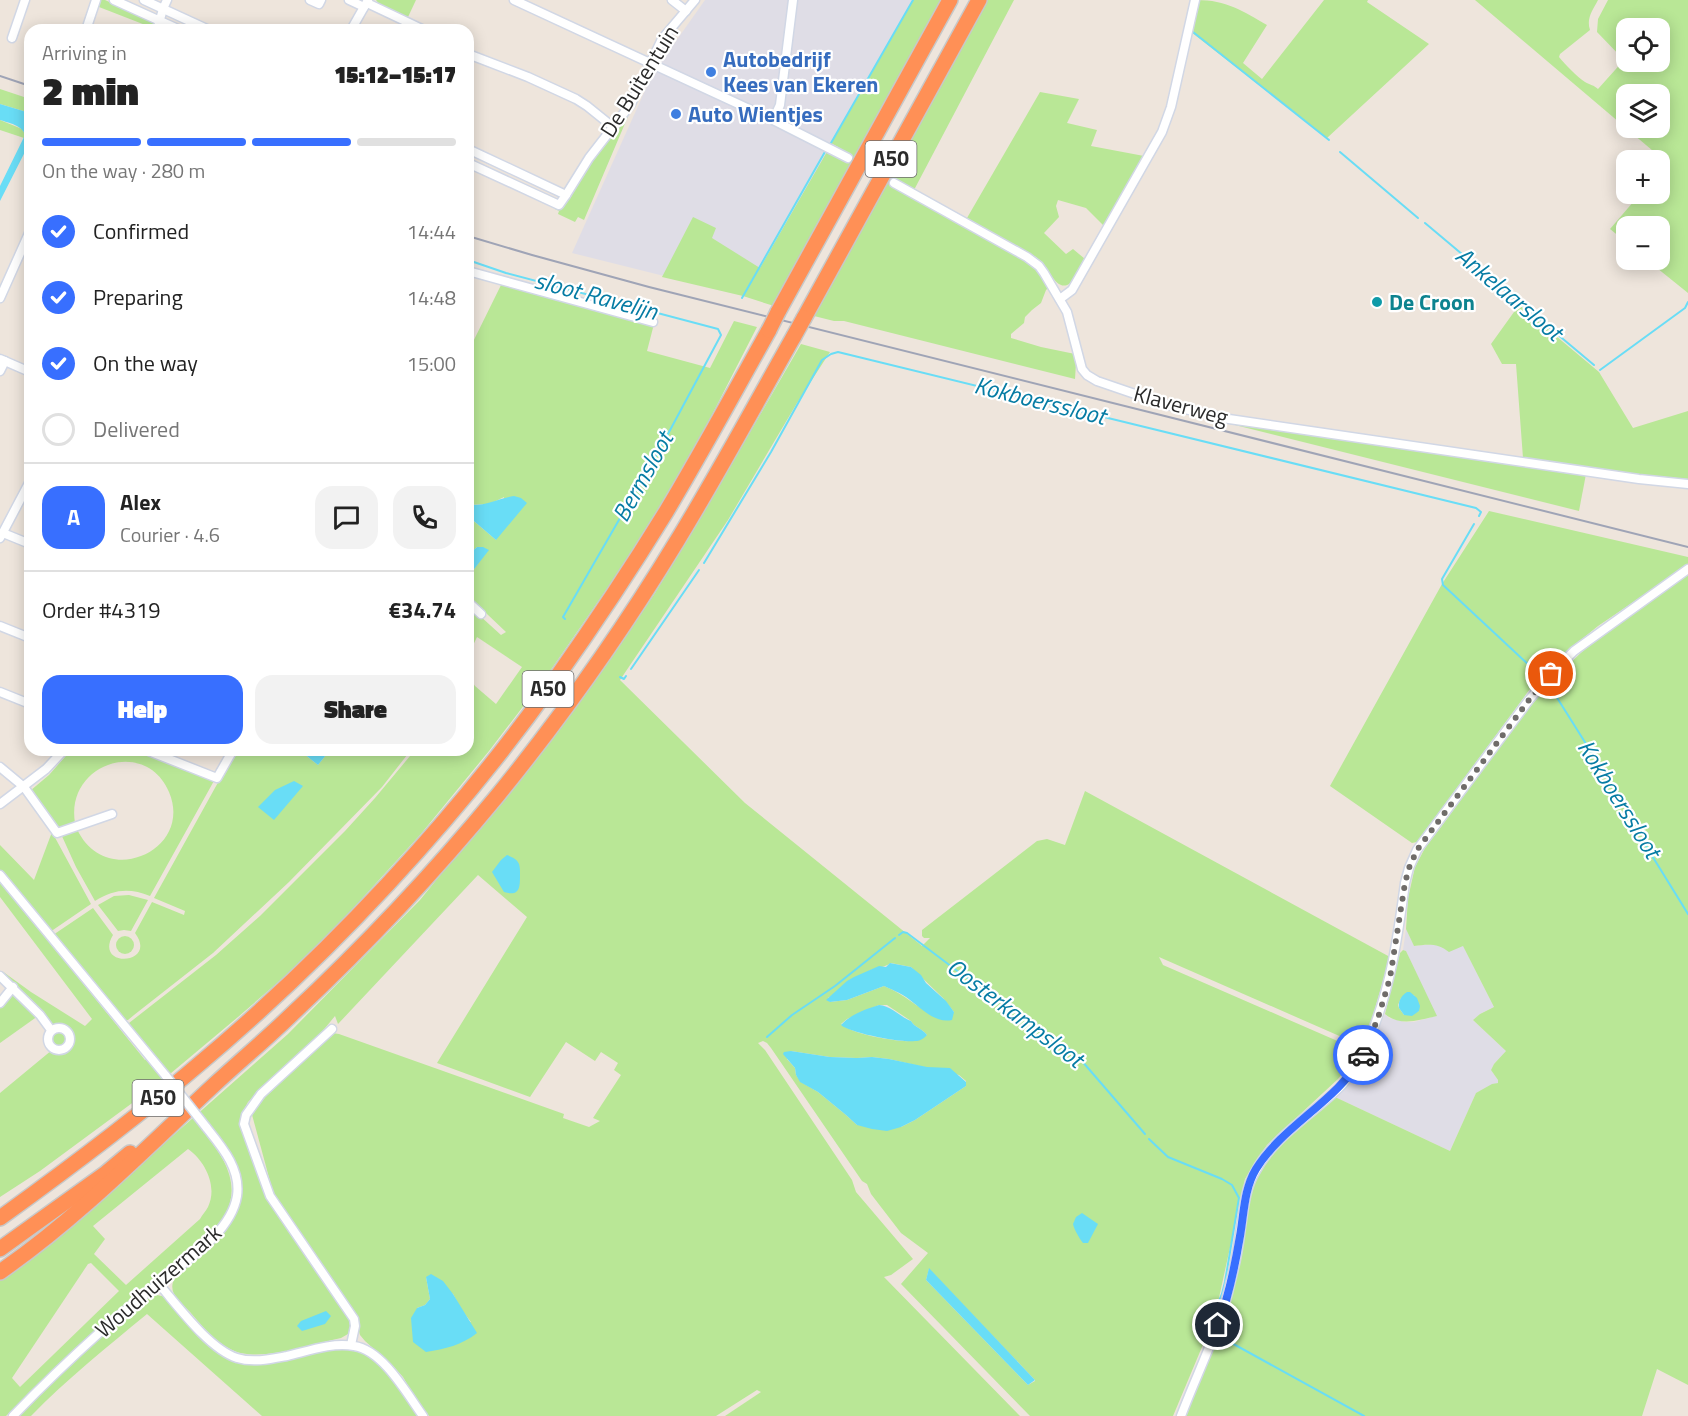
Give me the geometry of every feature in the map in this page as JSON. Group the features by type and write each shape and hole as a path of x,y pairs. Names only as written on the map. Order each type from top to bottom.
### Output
{"highway":[{"name":"A50","path":"0,1218 127,1124 268,1004 321,953 453,810 552,683 612,597 667,510 951,0"},
{"name":"A50","path":"0,1272 114,1181 216,1083 289,1018 396,911 465,834 531,753 608,647 672,550 794,336 979,0"},
{"name":"A50","path":"0,1249 106,1173 216,1083"},
{"name":"A50","path":"0,1208 44,1186"}],"street":[{"path":"12,38 25,0"},
{"path":"88,24 96,0"},
{"path":"114,0 156,24"},
{"path":"144,0 165,4 199,24"},
{"path":"310,0 319,4 321,0"},
{"path":"349,0 366,3 411,24"},
{"path":"514,0 773,120 848,158"},
{"path":"672,0 686,11"},
{"name":"De Buitentuin","path":"566,195 589,158 630,104 665,35 695,0"},
{"path":"773,120 780,105 793,0"},
{"path":"894,183 1032,261 1044,273 1060,299 1072,290 1166,123 1195,0"},
{"path":"354,24 366,3"},
{"path":"160,24 165,4"},
{"path":"474,56 528,76 576,99 613,127"},
{"path":"474,152 566,195 559,205 474,166"},
{"path":"0,298 24,244"},
{"path":"474,273 652,322"},
{"name":"Klaverweg","path":"1060,299 1067,312 1080,365 1084,372 1097,381 1167,405 1229,419 1688,484"},
{"path":"0,371 2,360 24,369"},
{"path":"24,492 1,536 24,542"},
{"path":"1180,1416 1227,1297 1252,1176 1272,1149 1350,1076 1374,1028 1390,978 1405,883 1417,850 1551,674 1574,651 1688,569"},
{"path":"474,608 481,614"},
{"path":"0,626 24,636"},
{"path":"0,692 24,702"},
{"path":"0,804 46,769 58,756"},
{"path":"161,756 218,778 230,756"},
{"path":"0,767 24,787 57,833 112,814"},
{"name":"Woudhuizermark","path":"0,875 224,1149 237,1179 237,1195 233,1209 225,1224 212,1239 100,1331 13,1416"},
{"path":"0,976 40,1015 51,1030"},
{"path":"0,1003 13,987"},
{"path":"332,1029 261,1094 246,1114 244,1124 270,1196 354,1319 351,1345"},
{"path":"158,1283 207,1338 237,1358 258,1360 321,1348 351,1345 365,1348 394,1375 423,1416"}],"shaded area":[{"path":"705,0 915,0 752,298 572,253 652,75"},
{"path":"1406,929 1414,946 1463,945 1494,1007 1473,1020 1506,1051 1491,1070 1498,1083 1476,1093 1450,1151 1335,1097 1362,1068 1385,1014 1389,1018 1405,1022 1436,1016 1406,951 1403,950"}],"green space":[{"path":"101,0 105,0 154,24 143,24 99,7"},
{"path":"376,0 416,0 408,17 379,4"},
{"path":"913,0 943,0 774,306 743,296 662,277 693,217 716,228 712,238 760,268 828,150 846,161 850,154 831,143"},
{"path":"988,0 1014,0 914,190 892,186 1034,265 1049,287 1041,303 1025,317 1024,323 1011,334 1011,338 1075,354 1075,379 844,321 814,316"},
{"path":"1197,0 1226,4 1267,25 1243,63 1262,79 1324,0 1368,0 1367,2 1429,44 1327,138 1191,32"},
{"path":"1475,0 1598,0 1589,18 1590,30 1559,57 1578,77 1598,89 1616,69 1616,72 1670,72 1670,18 1616,18 1616,52 1597,32 1598,19 1608,0 1688,0 1688,293 1659,270 1670,270 1670,216 1621,216 1631,204 1670,204 1670,150 1652,150 1638,138 1670,138 1670,84 1616,84 1616,120"},
{"path":"0,89 24,97 24,111 0,104"},
{"path":"1040,92 1079,99 1067,123 1097,130 1091,146 1144,156 1104,226 1086,208 1058,200 1056,206 1059,217 1044,233 1066,254 1073,249 1085,259 1073,280 1065,286 1053,278 1036,257 967,218"},
{"path":"632,107 584,220 578,217 575,222 558,214 559,211 554,206"},
{"path":"0,120 22,129 24,138 0,130"},
{"path":"1616,222 1616,234 1610,229"},
{"path":"502,283 555,300 654,324 647,351 710,368 734,321 757,327 696,446 624,564 548,674 420,835 347,915 291,971 238,1017 158,1084 40,1171 0,1197 0,1093 52,1050 62,1051 67,1048 72,1039 69,1029 61,1025 54,1026 2,971 85,1026 92,1019 0,897 0,881 145,1060 150,1055 129,1023 216,955 260,916 345,831 410,756 474,756 474,685 496,704 522,667 477,637 474,643 474,610 501,635 506,632 474,602 474,569 488,550 477,547 474,550 474,521 496,540 504,497 490,504 474,505 474,340"},
{"path":"1519,305 1599,372 1633,428 1688,411 1688,479 1523,458 1516,364 1502,364 1491,344"},
{"path":"801,344 830,352 728,520 620,680 745,803 922,946 930,938 922,936 922,930 1037,841 1047,839 1065,845 1085,791 1390,957 1372,1019 1360,1045 1159,957 1163,965 1349,1046 1355,1052 1338,1079 1267,1145 1245,1179 1215,1316 1173,1416 1030,1416 901,1284 928,1253 901,1233 871,1194 867,1184 862,1181 771,1048 763,1041 758,1043 765,1050 852,1180 856,1192 913,1259 891,1275 884,1277 1020,1416 725,1416 761,1392 757,1390 716,1416 429,1416 403,1377 360,1335 353,1309 274,1196 251,1111 332,1033 564,1114 563,1118 589,1127 600,1121 593,1118 621,1075 614,1070 618,1063 601,1052 595,1061 566,1042 530,1097 437,1063 527,917 478,875 338,1024 335,1016 321,1033 248,1102 243,1112 263,1188 270,1204 351,1322 352,1328 348,1334 341,1338 269,1354 241,1353 224,1346 213,1337 177,1299 172,1287 175,1278 185,1266 218,1238 238,1209 241,1194 235,1164 212,1130 206,1135 223,1159 231,1186 229,1206 217,1229 198,1248 110,1318 6,1416 0,1416 0,1279 151,1155 288,1034 420,900 583,697 655,593","holes":["891,963 911,967 954,1012 941,1019 884,986 847,1000 830,1002 828,998 858,977","879,1005 887,1005 927,1035 910,1041 880,1038 862,1034 841,1024","791,1051 830,1057 872,1057 959,1075 966,1081 966,1086 901,1127 857,1125 818,1092 801,1082 796,1075 795,1068 787,1059","188,1149 200,1160 211,1183 211,1199 207,1208 200,1219 126,1285 94,1254 105,1239 93,1226","91,1263 119,1291 20,1387 12,1378 88,1264","929,1269 1035,1380 1028,1385 926,1280","426,1277 453,1294 471,1322 417,1308 425,1305 430,1299"]},
{"path":"1225,421 1586,474 1579,511 1235,425"},
{"path":"1489,511 1688,557 1688,565 1598,626 1544,670 1417,842 1412,843 1330,786 1442,584"},
{"path":"1688,574 1688,1385 1657,1369 1642,1416 1183,1416 1229,1309 1252,1191 1266,1163 1286,1139 1335,1097 1450,1151 1476,1093 1498,1083 1491,1070 1506,1051 1473,1020 1494,1007 1463,946 1449,952 1433,945 1414,946 1406,929 1408,898 1415,867 1425,848 1494,754 1548,686 1596,640"},
{"path":"66,756 154,756 215,779 150,896 122,891 95,901 61,834 77,829 90,847 107,857 125,860 143,855 158,846 169,831 173,813 169,792 158,775 143,765 127,762 110,764 94,772 82,785 75,802 75,823 57,828 30,791 49,775"},
{"path":"233,756 307,756 318,765 325,756 406,756 382,787 289,882 213,953 128,1020 124,1020 53,935 93,908 113,935 109,946 111,954 125,959 133,957 139,952 140,944 135,933 152,902 184,915 185,911 154,898"},
{"path":"52,832 91,904 50,932 0,872 0,845 34,880"},
{"path":"129,895 148,900 131,931 118,931 98,905 114,896"},
{"path":"121,936 129,936 134,941 132,952 121,954 116,949 116,941"},
{"path":"1403,950 1406,951 1437,1016 1417,1021 1403,1021 1385,1014 1400,953","holes":["1414,995 1419,1011 1404,1015 1398,1005 1401,998"]},
{"path":"8,985 38,1016 0,1043 0,996"},
{"path":"59,1029 67,1034 68,1038 63,1046 59,1047 51,1042 50,1038 55,1030"},
{"path":"157,1295 166,1297 212,1346 244,1362 334,1349 358,1350 372,1357 387,1371 419,1416 262,1416 147,1314 73,1376 31,1416 17,1416 92,1344 148,1298"}],"water":[{"path":"0,104 24,111 24,134 11,123 0,120"},
{"path":"24,137 24,154 0,201 0,186"},
{"path":"514,496 527,503 496,540 474,521 474,505"},
{"path":"483,547 489,550 474,569 474,550"},
{"path":"307,756 325,756 318,765"},
{"path":"294,781 303,786 274,820 258,807 275,790"},
{"path":"507,855 516,859 520,866 519,887 513,893 504,892 492,872"},
{"path":"890,963 911,967 921,975 954,1012 952,1020 945,1021 933,1017 906,997 884,986 847,1000 830,1002 826,1000 847,981 879,966 886,967"},
{"path":"1407,992 1417,998 1420,1006 1419,1011 1412,1016 1404,1015 1399,1008 1400,999"},
{"path":"879,1005 888,1007 911,1021 927,1035 918,1041 899,1040 876,1037 841,1025 854,1015"},
{"path":"791,1051 830,1057 872,1057 927,1067 950,1068 966,1082 966,1086 901,1127 887,1131 872,1129 857,1125 818,1092 800,1082 795,1068 783,1054"},
{"path":"1082,1213 1098,1224 1088,1243 1083,1243 1073,1224 1076,1217"},
{"path":"929,1268 1035,1380 1028,1385 926,1280"},
{"path":"431,1274 443,1281 477,1333 453,1346 426,1352 413,1342 411,1318 417,1308 425,1305 430,1299 426,1277"},
{"path":"326,1311 331,1316 325,1324 302,1331 297,1326 301,1321"}],"waterway":[{"path":"831,143 913,0"},
{"name":"Ankelaarsloot","path":"1193,32 1329,140"},
{"path":"742,298 826,150"},
{"name":"Ankelaarsloot","path":"1340,152 1418,218"},
{"name":"Ankelaarsloot","path":"1425,223 1594,365"},
{"name":"Bermsloot","path":"474,262 506,273 718,329 721,335 661,447 563,617 565,619"},
{"name":"Ankelaarsloot","path":"1600,370 1685,308 1688,302"},
{"name":"Kokboerssloot","path":"704,563 771,452 822,360 838,352 1476,508 1481,512 1479,516"},
{"name":"Kokboerssloot","path":"1474,524 1442,579 1443,585 1530,666"},
{"name":"Kokboerssloot","path":"631,669 699,570"},
{"name":"Kokboerssloot","path":"1537,672 1543,677"},
{"name":"Kokboerssloot","path":"620,677 624,679 626,676"},
{"name":"Kokboerssloot","path":"1549,685 1644,836 1646,846 1688,914"},
{"name":"Oosterkampsloot","path":"899,935 903,932 907,933 1075,1053 1145,1134"},
{"name":"Oosterkampsloot","path":"767,1037 792,1015 835,986 895,938"},
{"name":"Oosterkampsloot","path":"1149,1139 1168,1157 1232,1185 1239,1198 1225,1282 1207,1329 1210,1331"},
{"name":"Oosterkampsloot","path":"1219,1336 1364,1416"}],"tunnel":[{"path":"856,162 894,183"}],"railway":[{"path":"0,76 24,84"},
{"path":"474,238 649,287 1688,547"}],"way so far":[{"path":"1363,1055 1378,1018 1390,978 1405,883 1417,850 1551,674"}],"place":[{"name":"Autobedrijf Kees van Ekeren","path":"711,72"},
{"name":"Auto Wientjes","path":"676,114"},
{"name":"De Croon","path":"1377,302"}],"route":[{"path":"1218,1325 1232,1279 1247,1192 1254,1172 1286,1135 1344,1082 1363,1055"}],"water label":[{"name":"sloot Ravelijn","path":"596,296"}]}
